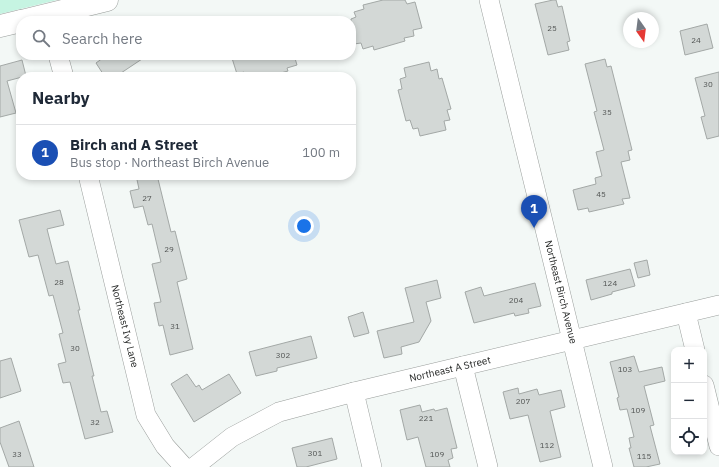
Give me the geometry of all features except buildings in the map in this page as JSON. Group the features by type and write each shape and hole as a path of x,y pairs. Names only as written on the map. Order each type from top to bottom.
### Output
{"main road":[{"path":"55,16 107,0"},
{"path":"0,26 16,22"}],"street":[{"name":"Northeast Birch Avenue","path":"489,0 603,467"},
{"path":"59,60 63,72"},
{"name":"Northeast Ivy Lane","path":"89,180 146,415 165,446 184,467"},
{"name":"Northeast A Street","path":"194,467 232,437 279,412 354,392 719,305"},
{"path":"686,313 694,347"},
{"path":"464,366 488,467"},
{"path":"354,392 372,467"},
{"path":"707,397 719,446"}],"green space":[{"path":"0,0 57,0 0,14"}],"place":[{"name":"Birch and A Street","path":"534,228"}]}
